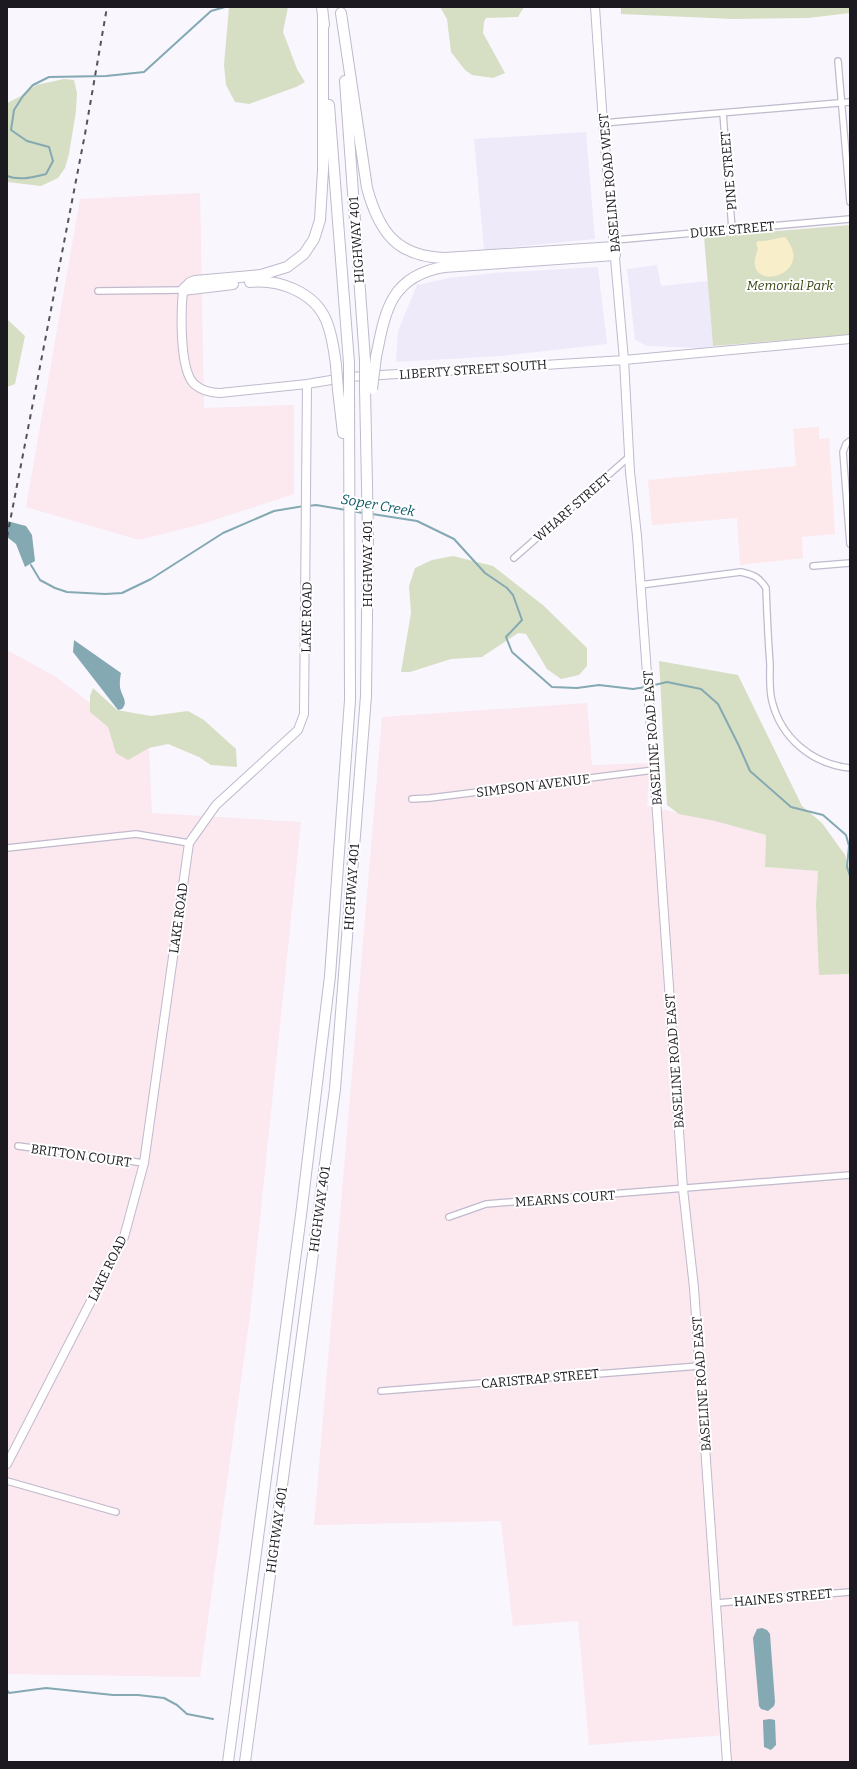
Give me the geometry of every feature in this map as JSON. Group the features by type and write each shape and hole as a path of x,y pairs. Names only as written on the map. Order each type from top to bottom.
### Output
{"highway":[{"name":"HIGHWAY 401","path":"228,1762 301,1215 330,976 350,700 349,486 343,390 349,363 322,7"},
{"name":"HIGHWAY 401","path":"245,1762 336,1089 366,696 368,503 372,480 369,389 365,360 340,10"},
{"path":"340,10 372,205 381,226 395,242 414,253 434,258 615,247"},
{"path":"183,290 190,283 196,281 261,275 287,267 304,254 314,239 320,220 323,170 323,18"},
{"path":"369,389 384,319 393,298 406,283 424,272 444,267 615,247"},
{"path":"183,290 262,281 289,287 302,292 325,318 332,338 336,365 343,390"}],"street":[{"name":"BASELINE ROAD WEST","path":"595,7 624,360"},
{"path":"838,61 850,202"},
{"path":"604,123 850,102"},
{"name":"PINE STREET","path":"723,113 732,229"},
{"name":"DUKE STREET","path":"615,247 732,229 850,219"},
{"path":"98,291 183,290"},
{"name":"LIBERTY STREET SOUTH","path":"183,290 181,312 182,341 187,370 194,384 210,393 307,384 349,378 624,360 850,339"},
{"name":"BASELINE ROAD EAST","path":"624,360 683,1189 694,1288 727,1762"},
{"name":"LAKE ROAD","path":"7,1464 124,1237 144,1163 189,843 216,805 298,730 304,714 307,524 307,384"},
{"path":"850,441 846,444 843,452 850,544"},
{"name":"WHARF STREET","path":"514,558 630,456"},
{"path":"813,566 850,564"},
{"path":"640,585 741,572 760,579 766,588 772,700 782,728 805,752 821,761 836,766 850,768"},
{"name":"SIMPSON AVENUE","path":"412,799 654,770"},
{"path":"7,848 136,834 163,837 189,843"},
{"name":"BRITTON COURT","path":"18,1146 144,1163"},
{"name":"MEARNS COURT","path":"449,1217 486,1204 850,1175"},
{"name":"CARISTRAP STREET","path":"381,1391 699,1366"},
{"path":"7,1481 116,1512"},
{"name":"HAINES STREET","path":"717,1602 850,1592"}],"shaded area":[{"path":"586,132 595,239 484,250 474,139"},
{"path":"200,193 204,408 294,405 294,494 202,524 139,540 26,507 80,199"},
{"path":"657,265 661,286 708,281 713,346 700,348 647,346 635,340 627,269"},
{"path":"598,267 607,344 502,356 396,362 398,331 417,285 449,278 493,273"},
{"path":"819,427 819,439 829,438 835,534 802,537 803,558 740,565 737,518 652,525 648,480 796,466 793,429"},
{"path":"7,650 56,677 149,748 152,813 301,822 250,1315 200,1677 7,1674"},
{"path":"587,703 592,765 650,763 647,806 715,821 766,835 765,867 818,871 816,904 820,975 850,974 850,1762 727,1762 725,1735 589,1745 578,1621 513,1626 501,1521 314,1525 382,717"}],"green space":[{"path":"229,7 288,7 283,32 297,69 305,82 296,87 249,104 235,102 226,85 224,65"},
{"path":"440,7 524,7 518,17 486,18 484,22 483,33 505,73 493,78 472,75 465,70 451,52 447,19"},
{"path":"621,7 850,7 850,13 808,18 733,19 621,14"},
{"path":"64,79 74,80 77,93 76,111 69,154 65,168 58,178 41,186 7,182 7,103 21,96 36,85"},
{"name":"Memorial Park","path":"850,225 850,335 713,346 704,237"},
{"path":"7,319 25,336 15,384 7,387"},
{"path":"453,556 493,566 544,606 587,648 587,666 579,675 561,679 547,669 526,634 518,633 482,657 451,659 410,672 401,672 411,613 409,586 415,568 432,560"},
{"path":"659,661 738,675 802,806 822,823 845,855 850,870 850,974 819,975 816,904 818,871 765,867 766,835 715,821 679,814 667,805"},
{"path":"93,688 117,710 151,716 188,711 204,720 236,749 237,767 211,765 199,757 168,744 149,748 128,760 116,753 108,727 90,712 90,696"}],"sand":[{"path":"785,237 793,251 792,262 786,271 777,276 767,276 759,273 755,264 758,249 756,243 758,241"}],"water":[{"path":"7,521 26,526 32,535 35,561 25,567 16,544 7,537"},
{"path":"74,640 121,673 120,687 125,702 122,709 118,710 73,652"},
{"path":"762,1628 767,1630 770,1634 775,1702 774,1706 768,1711 761,1709 759,1706 753,1638 757,1629"},
{"path":"763,1720 775,1720 776,1745 771,1750 764,1747 763,1722"}],"waterway":[{"path":"7,176 22,178 46,174 53,161 49,147 27,141 11,130 14,110 23,96 33,85 49,77 106,76 144,72 211,11 225,7"},
{"name":"Soper Creek","path":"308,506 316,505 346,510"},
{"name":"Soper Creek","path":"31,565 40,580 55,588 67,592 105,594 122,593 151,579 223,533 274,511 304,506"},
{"name":"Soper Creek","path":"352,511 363,513"},
{"name":"Soper Creek","path":"372,514 417,521 454,539 485,573 507,588 513,595 522,620 506,637 512,652 552,687 577,688 599,685 633,689 646,687"},
{"name":"Soper Creek","path":"650,686 667,682 701,689 718,704 750,771 791,807 823,815 846,835 849,846 847,867 850,876"},
{"path":"7,1690 9,1693 46,1688 113,1695 138,1695 164,1698 177,1705 187,1714 213,1719"}],"railway":[{"path":"7,537 85,134 107,7"}]}
